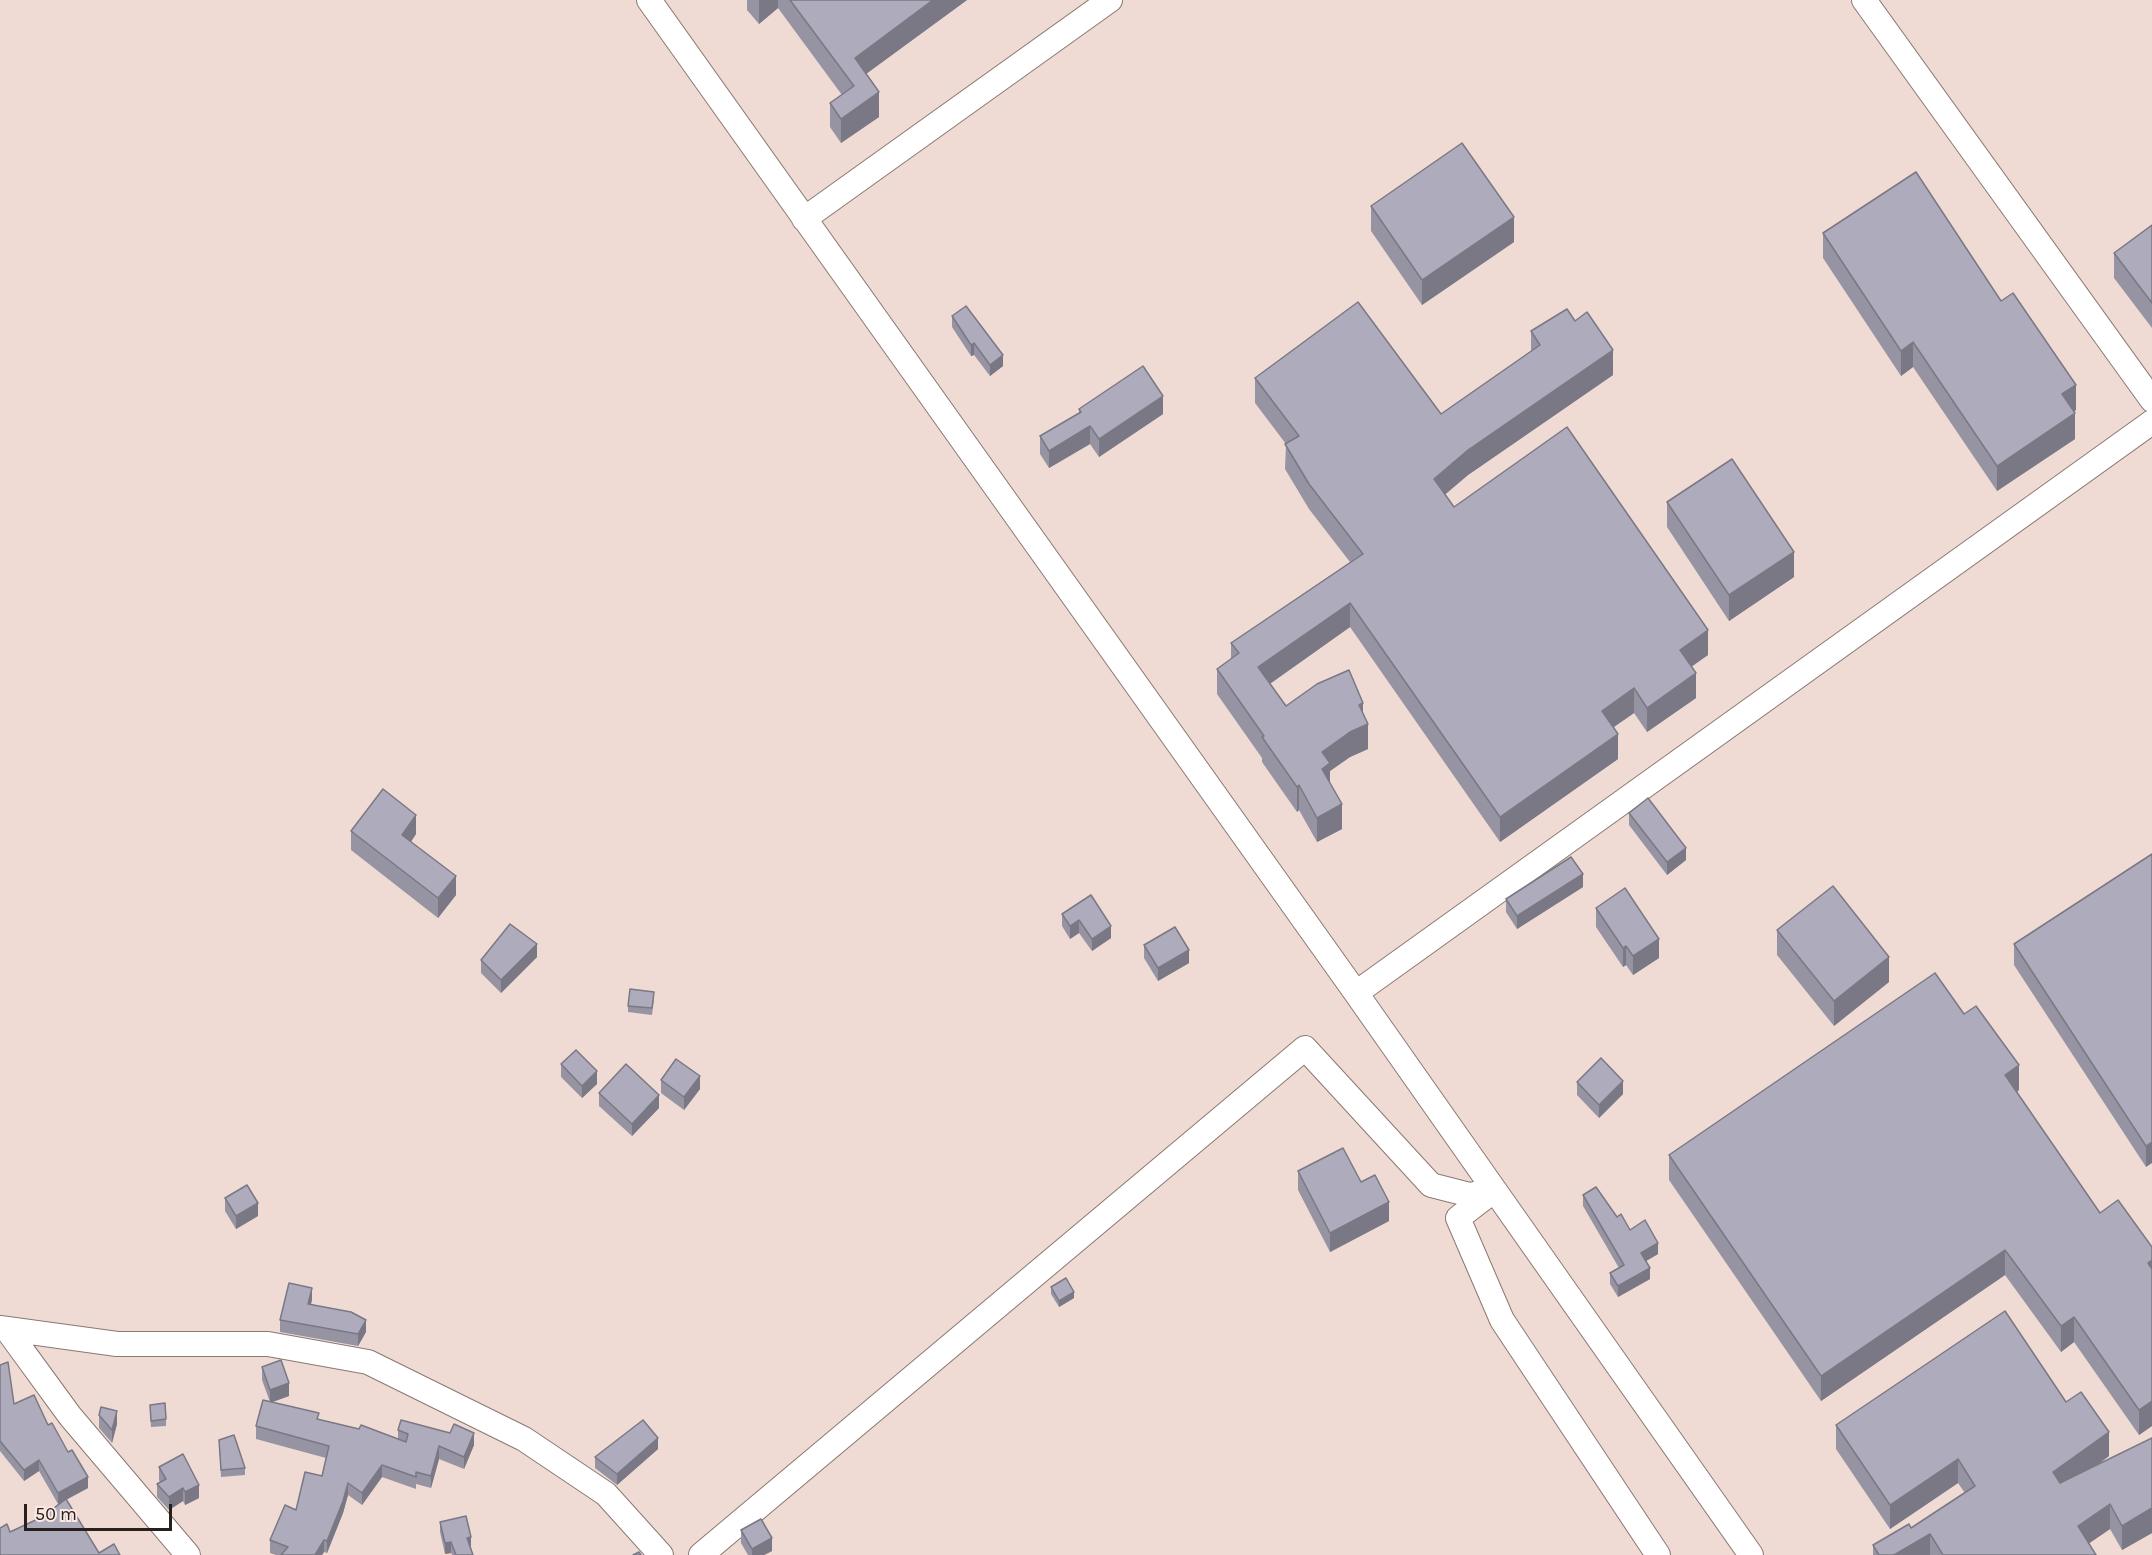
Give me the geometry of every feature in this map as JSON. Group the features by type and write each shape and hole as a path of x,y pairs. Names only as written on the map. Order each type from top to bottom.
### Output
{"street":[{"path":"649,0 1356,993 1751,1555"},
{"path":"804,219 1110,0"},
{"path":"1864,0 2152,400"},
{"path":"1356,993 2152,422"},
{"path":"700,1555 1305,1048 1431,1185 1470,1195 1494,1190"},
{"path":"1494,1190 1458,1218 1502,1320 1658,1555"},
{"path":"4,1329 70,1416 188,1555"},
{"path":"4,1329 117,1344 268,1344 368,1362 524,1438 606,1494 661,1555"}],"building":[{"path":"790,0 933,0 855,58 879,92 841,119 830,103 854,86"},
{"path":"1462,143 1514,217 1422,280 1371,206"},
{"path":"1916,172 2001,301 2013,293 2076,385 2062,394 2075,413 1997,466 1913,342 1901,351 1823,233"},
{"path":"2152,225 2152,303 2114,253"},
{"path":"1358,302 1441,414 1540,345 1531,331 1567,309 1575,321 1587,312 1613,350 1468,450 1434,479 1454,507 1567,427 1708,630 1680,650 1696,673 1647,708 1634,688 1602,711 1618,734 1500,817 1350,603 1258,667 1286,706 1317,684 1349,670 1363,703 1359,705 1368,724 1350,732 1322,752 1330,763 1322,769 1342,804 1317,818 1299,785 1297,787 1217,669 1239,653 1231,643 1363,554 1309,484 1285,444 1299,436 1255,378"},
{"path":"966,306 1003,355 990,365 974,343 971,345 952,316"},
{"path":"1143,366 1163,396 1099,439 1090,426 1049,451 1040,436 1081,412 1079,409"},
{"path":"1732,459 1794,552 1729,595 1667,502"},
{"path":"383,789 416,815 402,835 456,876 438,898 351,831"},
{"path":"1648,798 1686,848 1667,862 1629,813"},
{"path":"2152,854 2152,1142 2146,1146 2014,944"},
{"path":"1571,857 1583,874 1517,916 1506,899"},
{"path":"1833,886 1889,957 1834,1001 1777,930"},
{"path":"1625,888 1659,939 1633,956 1626,946 1623,948 1596,908"},
{"path":"1091,895 1111,926 1092,939 1079,920 1070,926 1062,914"},
{"path":"510,924 537,944 501,980 481,960"},
{"path":"1175,927 1189,950 1158,968 1144,945"},
{"path":"1935,973 1964,1014 1976,1006 2019,1065 2005,1075 2100,1213 2118,1200 2152,1247 2152,1260 2148,1263 2152,1269 2152,1401 2139,1410 2074,1317 2061,1326 2005,1250 1821,1376 1669,1155"},
{"path":"630,989 654,992 652,1008 628,1006"},
{"path":"576,1050 597,1071 582,1086 561,1064"},
{"path":"1601,1058 1623,1081 1599,1105 1577,1082"},
{"path":"676,1059 700,1076 684,1097 661,1080"},
{"path":"626,1064 659,1095 632,1124 599,1093"},
{"path":"1343,1148 1361,1182 1375,1175 1389,1202 1330,1233 1298,1171"},
{"path":"247,1185 258,1203 236,1216 225,1198"},
{"path":"1596,1187 1617,1217 1621,1214 1630,1230 1645,1220 1658,1243 1641,1253 1650,1268 1618,1286 1610,1273 1624,1265 1583,1195"},
{"path":"1066,1278 1074,1292 1059,1301 1051,1287"},
{"path":"289,1283 312,1288 308,1304 351,1312 366,1320 358,1334 280,1320"},
{"path":"2005,1311 2066,1402 2081,1392 2109,1432 2053,1472 2060,1483 2152,1438 2152,1508 2122,1526 2110,1504 2078,1526 2096,1555 1943,1555 1930,1534 1894,1555 1879,1555 1873,1545 1909,1524 1911,1528 1975,1486 1958,1459 1890,1505 1836,1425"},
{"path":"281,1360 289,1383 270,1390 262,1367"},
{"path":"8,1362 14,1404 34,1395 48,1425 52,1423 68,1452 72,1450 88,1477 58,1493 39,1460 24,1470 0,1441 0,1365"},
{"path":"263,1400 319,1413 317,1419 359,1429 361,1425 406,1442 408,1434 398,1430 401,1420 450,1433 454,1424 474,1433 464,1457 439,1446 431,1476 416,1472 416,1477 382,1465 362,1493 348,1483 327,1541 324,1540 315,1555 281,1555 288,1547 270,1540 285,1505 296,1510 305,1472 322,1476 329,1446 256,1426"},
{"path":"165,1403 166,1419 151,1421 150,1405"},
{"path":"101,1407 117,1411 112,1430 99,1415"},
{"path":"643,1420 658,1438 617,1474 595,1457"},
{"path":"234,1435 245,1468 221,1470 219,1440"},
{"path":"183,1454 199,1485 185,1492 183,1488 169,1497 157,1484 166,1479 159,1467"},
{"path":"66,1499 99,1553 114,1544 120,1555 0,1555 0,1528 7,1524 10,1532 42,1517"},
{"path":"466,1516 471,1537 467,1538 473,1555 456,1555 451,1542 445,1543 440,1522"},
{"path":"761,1519 772,1538 752,1549 741,1530"}]}
